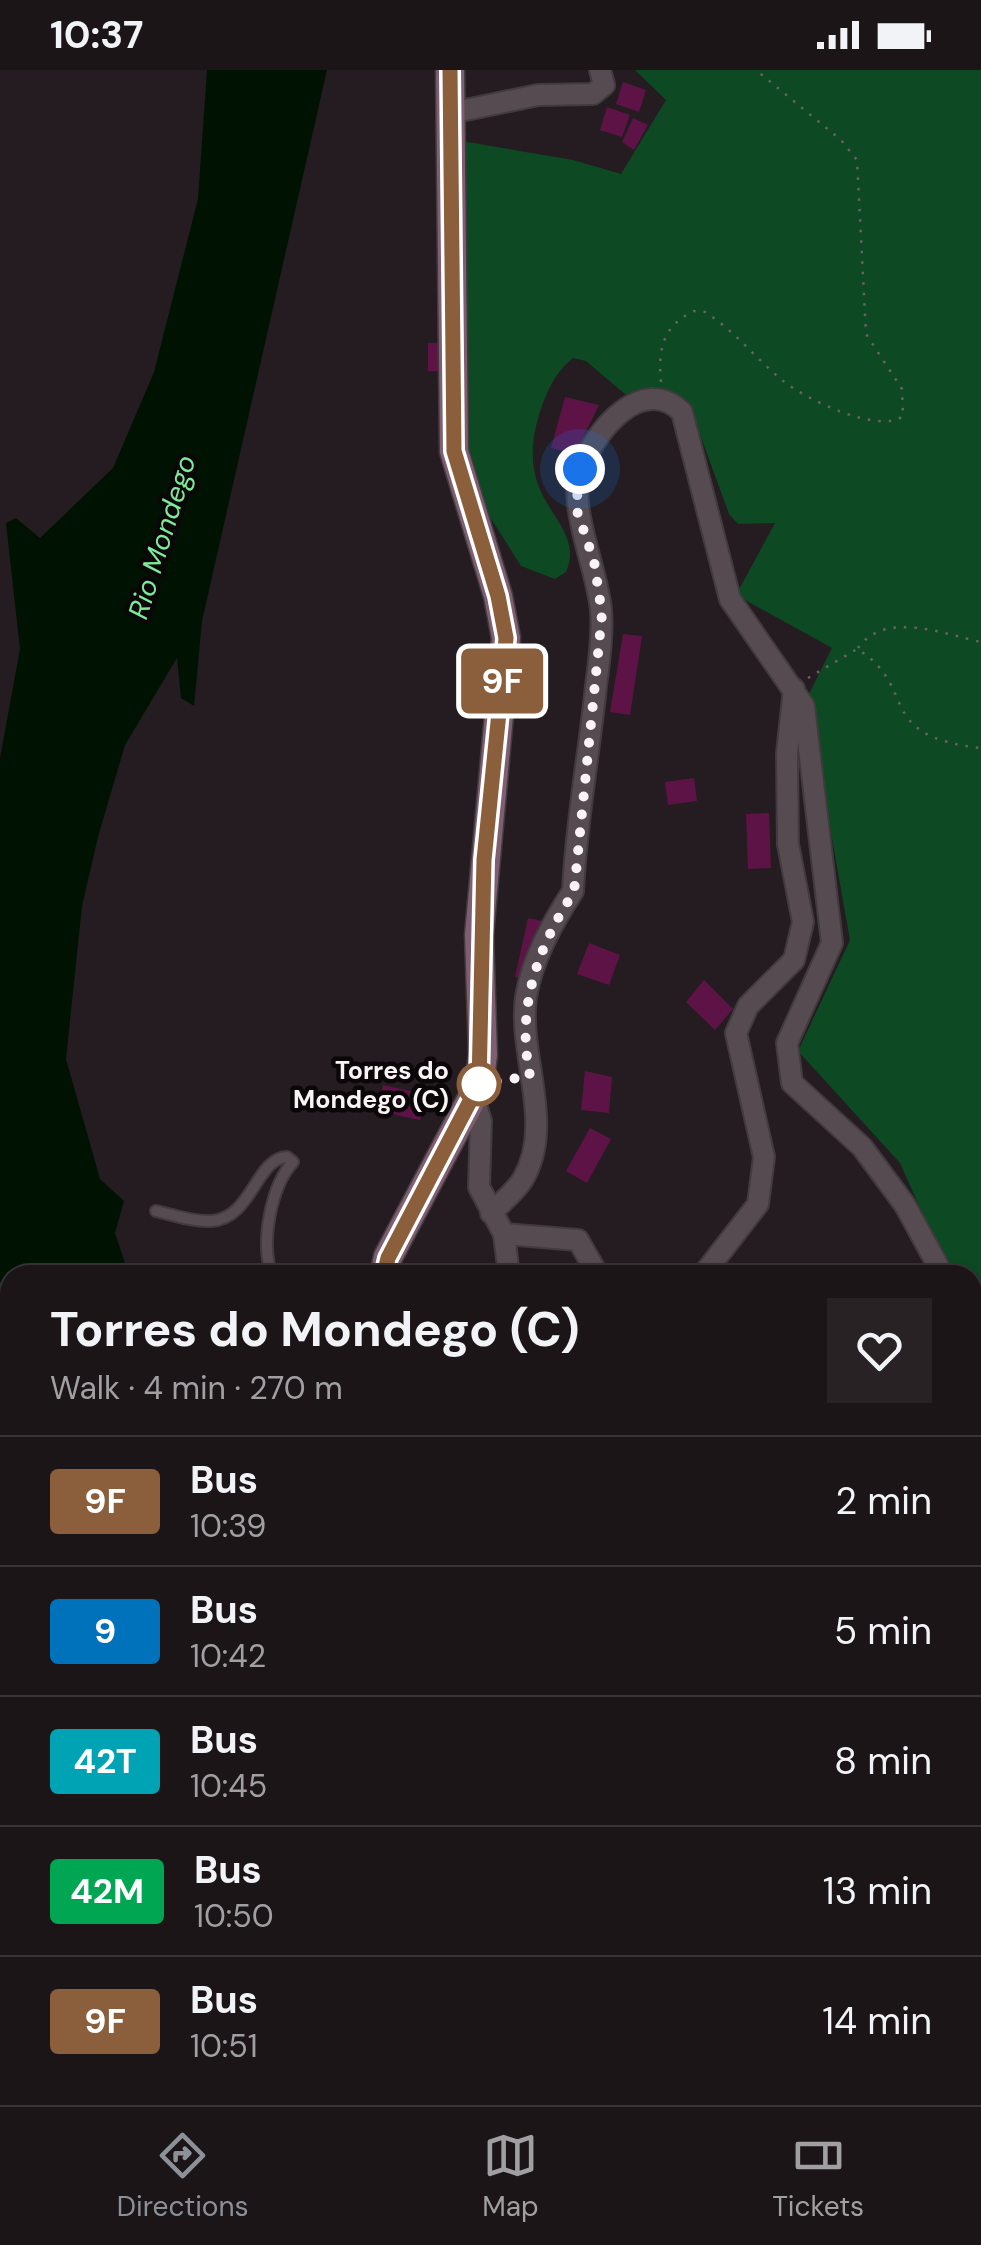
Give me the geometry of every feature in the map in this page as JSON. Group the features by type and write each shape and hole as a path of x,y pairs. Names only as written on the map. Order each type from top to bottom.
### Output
{"main road":[{"path":"386,1265 474,1099 483,1055 480,935 486,822 506,638 498,596 454,451 450,70"}],"street":[{"path":"450,113 538,95 593,94 604,85 600,70"},
{"path":"491,1213 522,1180 534,1144 536,1101 525,1051 526,994 550,926 574,892 602,614 594,561 576,508 580,469 616,414 628,405 664,400 682,412 730,599 804,706 832,943 787,1043 792,1083 862,1147 905,1205 938,1265"},
{"path":"711,1265 758,1204 764,1158 736,1032 748,1006 794,960 803,922 788,844 787,753 794,687"},
{"path":"474,1099 481,1122 479,1187 504,1234 507,1265"},
{"path":"504,1234 578,1240 592,1265"}],"lane":[{"path":"156,1211 216,1221 233,1214 271,1164 287,1157 293,1162 280,1176 274,1199 272,1265"}],"path":[{"path":"664,400 661,343 668,329 694,311 718,320 786,383 858,418 883,424 903,416 902,389 866,334 857,160 841,140 756,70"},
{"path":"794,687 878,632 899,626 981,642"},
{"path":"857,649 873,658 910,725 924,736 981,748"}],"green space":[{"path":"635,70 981,70 981,1265 946,1265 900,1163 798,1051 850,940 807,698 832,648 736,595 775,523 738,524 729,514 698,429 684,406 625,394 586,361 573,358 549,390 533,445 539,487 570,549 566,572 555,579 521,566 466,479 456,140 573,160 621,174 666,100"}],"water":[{"name":"Rio Mondego","path":"207,70 327,70 202,621 194,706 181,698 177,658 125,745 82,906 66,1059 100,1179 124,1201 115,1233 126,1265 0,1265 0,758 20,649 6,523 16,518 40,538 113,468 154,372 198,199"}],"building":[{"path":"623,82 646,90 639,112 616,104"},
{"path":"607,107 630,115 622,137 600,130"},
{"path":"633,118 648,125 634,150 622,142"},
{"path":"428,343 441,343 441,371 428,371"},
{"path":"565,397 599,405 575,454 551,448"},
{"path":"623,634 642,636 630,715 610,712"},
{"path":"694,778 697,801 668,805 665,782"},
{"path":"769,813 771,868 748,869 746,814"},
{"path":"528,918 547,922 528,979 515,977"},
{"path":"589,943 620,955 609,985 577,974"},
{"path":"704,980 733,1009 715,1030 686,1002"},
{"path":"585,1071 612,1077 609,1113 581,1110"},
{"path":"383,1085 428,1095 420,1120 377,1111"},
{"path":"590,1128 611,1139 587,1183 566,1171"}],"bus line":[{"name":"9F","path":"386,1265 479,1084 483,1055 480,935 486,822 506,638 498,596 462,488 454,451 450,70"}],"place":[{"name":"Torres do Mondego (C)","path":"479,1084"}],"route":[{"path":"479,1084 530,1076 525,1051 526,994 550,926 574,892 575,842 590,749 602,614 594,561 576,508 580,469"}]}
